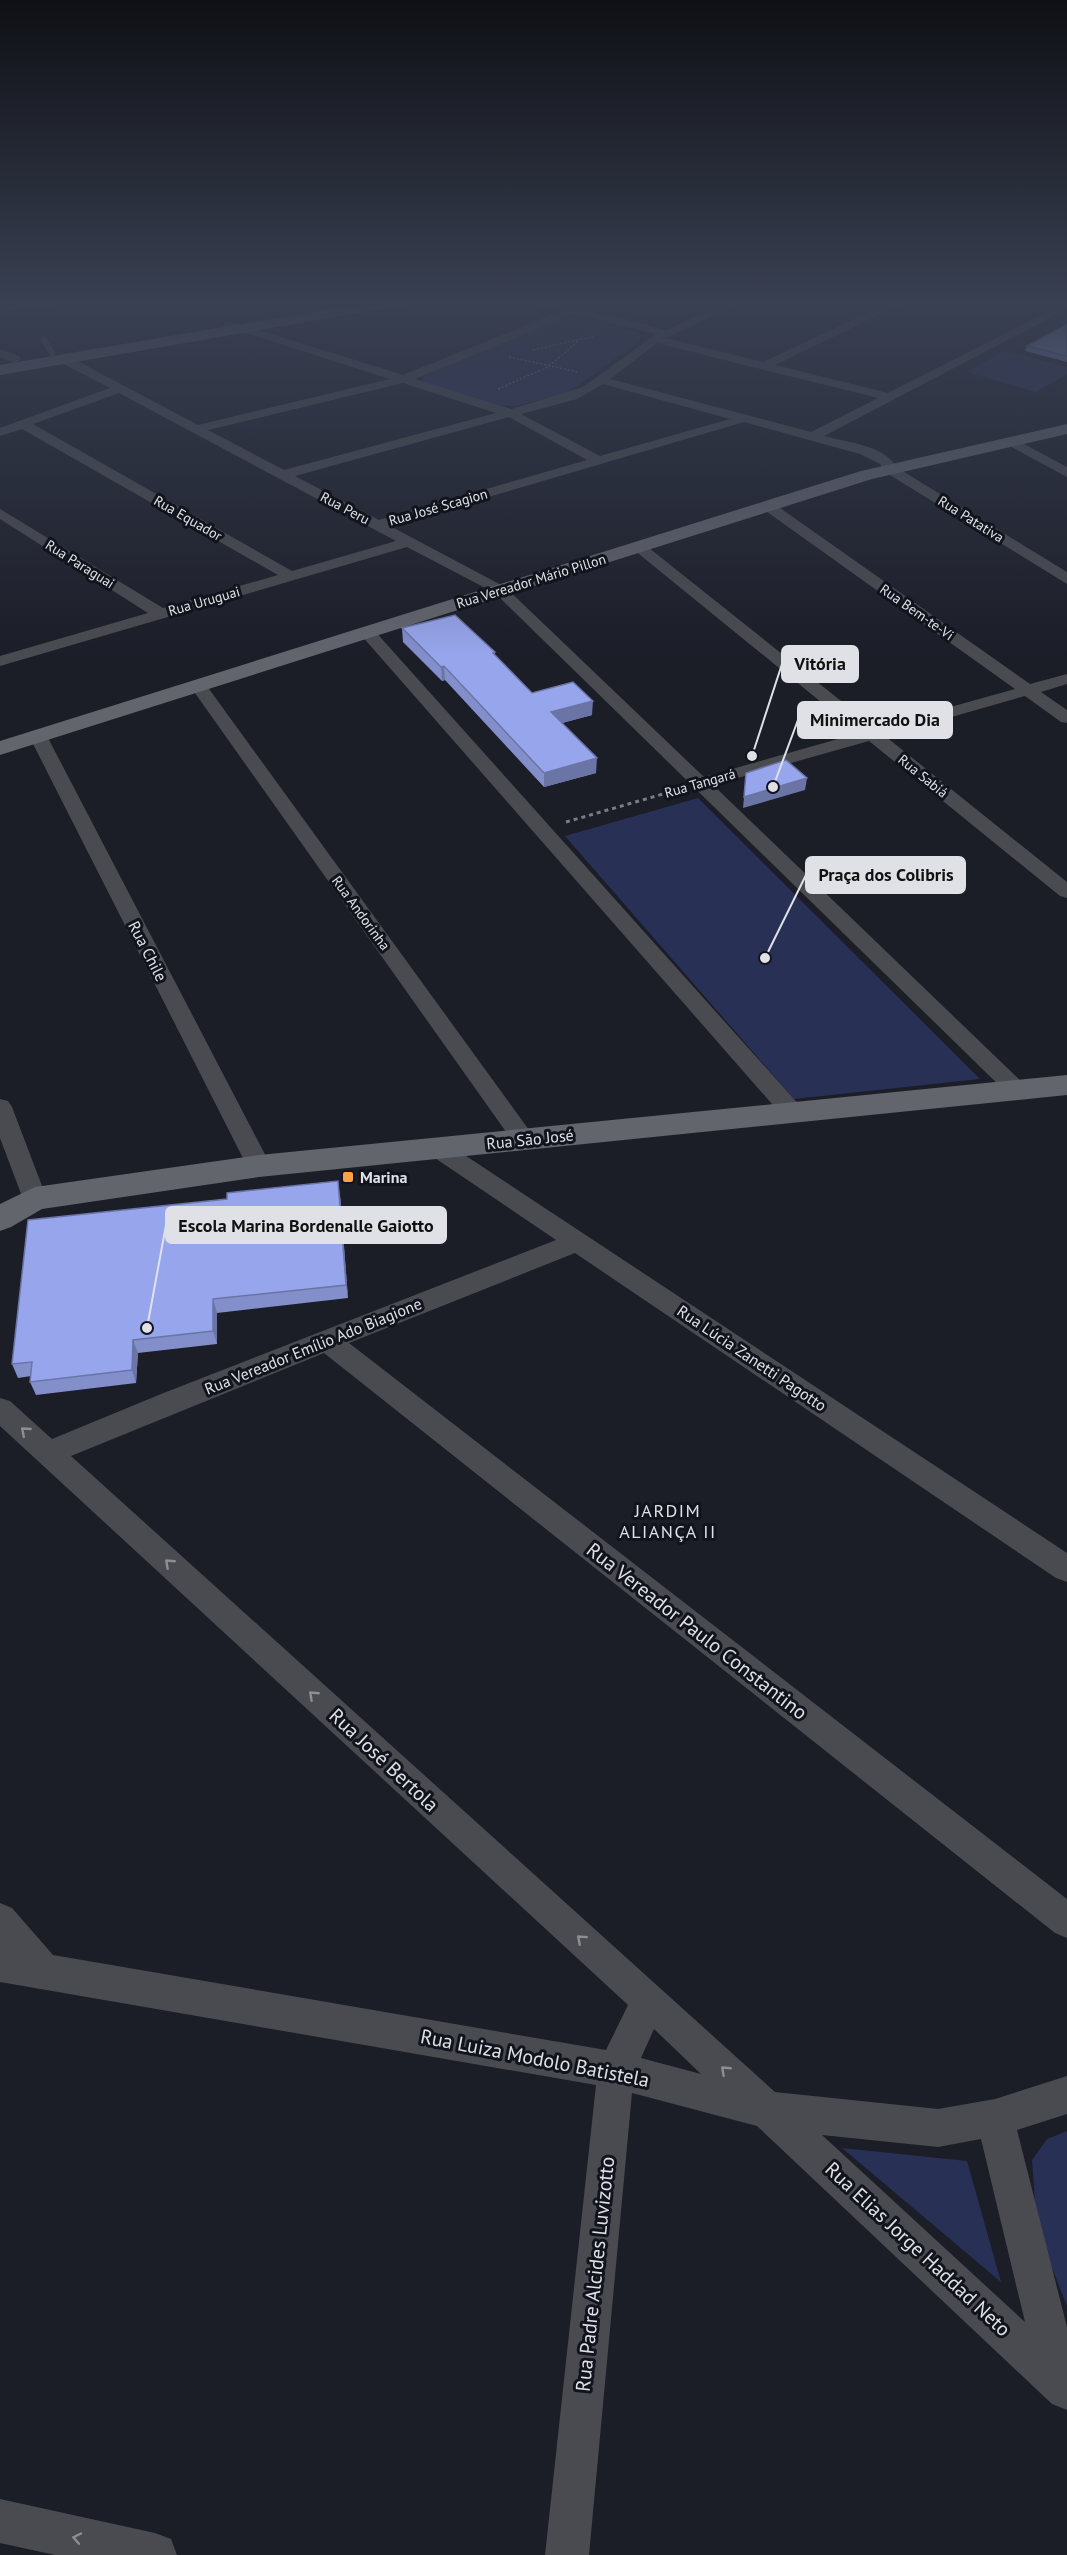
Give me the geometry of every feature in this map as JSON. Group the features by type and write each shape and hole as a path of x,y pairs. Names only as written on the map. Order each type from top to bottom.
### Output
{"street":[{"path":"0,432 34,420"},
{"name":"Rua Peru","path":"179,420 500,590 1017,1090"},
{"path":"196,429 233,420"},
{"path":"282,475 483,420"},
{"path":"524,420 598,460"},
{"name":"Rua José Scagion","path":"377,525 738,420"},
{"name":"Rua Patativa","path":"747,420 865,451 885,460 890,469 1067,579"},
{"path":"813,437 845,420"},
{"name":"Rua Equador","path":"24,424 290,576"},
{"name":"Rua Vereador Mário Pillon","path":"0,748 890,469 1067,429"},
{"path":"1011,441 1067,473"},
{"name":"Rua Bem-te-Vi","path":"768,506 1067,718"},
{"name":"Rua Paraguai","path":"0,513 160,614"},
{"name":"Rua Uruguai","path":"3,657 408,542"},
{"name":"Rua Sabiá","path":"639,547 1067,892"},
{"path":"367,632 794,1114"},
{"name":"Rua Tangará","path":"701,783 1067,679"},
{"name":"Rua Andorinha","path":"198,686 524,1140"},
{"name":"Rua Chile","path":"38,736 259,1166"},
{"name":"Rua São José","path":"0,1220 35,1199 259,1166 1067,1085"},
{"path":"0,1107 35,1199"},
{"name":"Rua Lúcia Zanetti Pagotto","path":"436,1148 1067,1569"},
{"name":"Rua Vereador Emílio Ado Biagione","path":"50,1454 577,1242"},
{"name":"Rua Vereador Paulo Constantino","path":"327,1341 1067,1921"},
{"name":"Rua José Bertola","path":"0,1409 768,2110"},
{"path":"0,1920 44,1972"},
{"name":"Rua Luiza Modolo Batistela","path":"0,1964 616,2070 768,2110 938,2128 995,2118 1067,2095"},
{"name":"Rua Padre Alcides Luvizotto","path":"567,2555 616,2070 649,2000"},
{"name":"Rua Elias Jorge Haddad Neto","path":"768,2110 1063,2385"},
{"path":"995,2118 1063,2385"},
{"path":"0,2521 155,2555"}],"path":[{"name":"Rua Tangará","path":"541,829 701,783"}],"shaded area":[{"path":"698,798 980,1079 794,1099 565,836"},
{"path":"1067,2131 1067,2306 1037,2230 1032,2160 1047,2139"},
{"path":"842,2148 967,2161 1001,2282"}],"building":[{"path":"455,615 495,652 493,653 532,693 573,682 593,701 551,712 597,758 544,773 444,666 441,667 402,628"},
{"path":"786,760 807,778 744,797 746,773"},
{"path":"338,1181 346,1285 213,1299 213,1331 133,1340 132,1370 30,1382 32,1362 12,1364 28,1220 227,1199 227,1193"}],"place":[{"name":"Vitória","path":"752,756"},
{"name":"Minimercado Dia","path":"773,787"},
{"name":"Praça dos Colibris","path":"765,958"},
{"name":"Marina","path":"348,1177"},
{"name":"Escola Marina Bordenalle Gaiotto","path":"147,1328"}],"district":[{"name":"JARDIM ALIANÇA II","path":"668,1522"}]}
